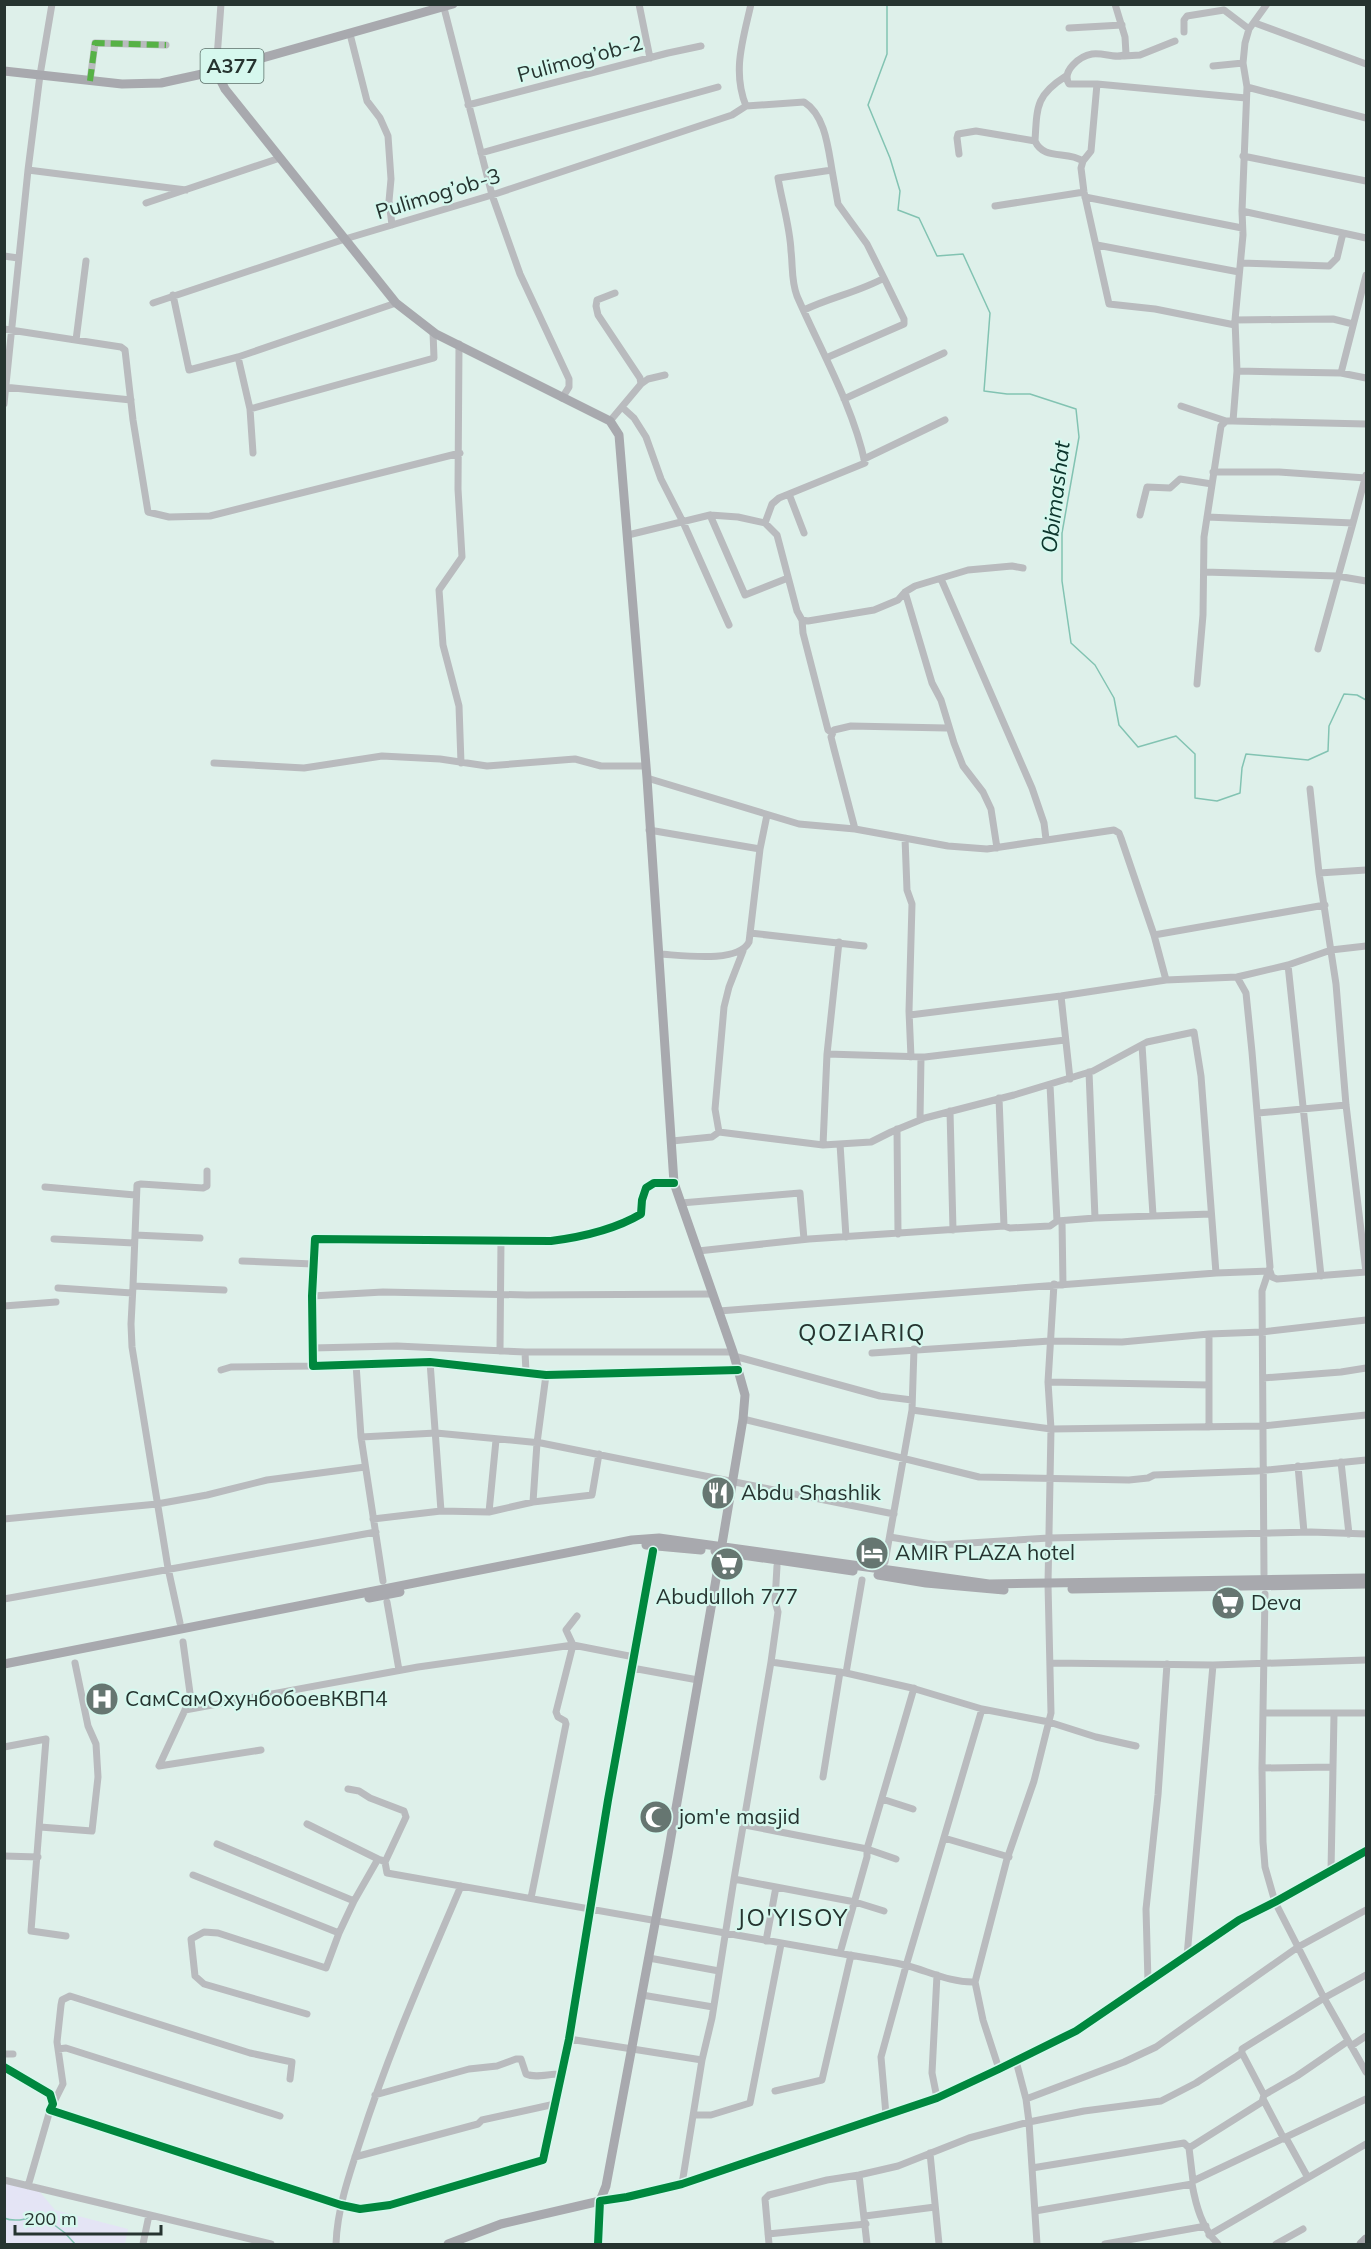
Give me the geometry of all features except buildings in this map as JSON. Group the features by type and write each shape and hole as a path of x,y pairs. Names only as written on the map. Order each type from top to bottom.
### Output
{"main road":[{"name":"A377","path":"4,71 122,84 160,83 216,71 447,5"},
{"path":"216,71 225,89 396,303 433,332 610,421 619,435 659,954 674,1183 719,1311 745,1395 743,1419 656,1921 606,2186 600,2201 512,2220 448,2244"},
{"path":"4,1664 632,1540 659,1538 721,1549 989,1584 1115,1590 1366,1584"},
{"path":"4,1669 631,1546 654,1544 721,1549"},
{"path":"1048,1587 1366,1578"},
{"path":"1361,2244 1366,2239"}],"street":[{"path":"4,404 8,329 40,75 52,4"},
{"path":"216,71 221,4"},
{"path":"639,4 650,58"},
{"path":"751,4 738,67 741,93 746,106 804,102 811,106 825,133 838,204 867,244 904,319 904,324 826,357"},
{"path":"1115,4 1122,25 1126,52 1124,56"},
{"path":"1197,684 1204,537 1221,426 1229,421 1237,371 1235,322 1241,263 1247,87 1243,63 1245,43 1249,29 1267,4"},
{"path":"447,5 468,105 492,195 520,274 569,378 569,387 562,398"},
{"path":"1184,32 1184,20 1187,16 1224,10 1249,29"},
{"path":"1255,23 1366,64"},
{"path":"1069,28 1122,25"},
{"path":"350,34 367,101 380,118 388,136 391,179 389,201 392,225"},
{"path":"1175,41 1140,55 1120,57 1094,53 1086,55 1068,69 1066,76 1069,84 1097,84 1246,98"},
{"path":"90,81 95,43 166,45"},
{"name":"Pulimog’ob-2","path":"468,105 701,46"},
{"path":"1213,66 1243,63"},
{"path":"1035,141 1038,103 1048,88 1066,76"},
{"path":"1097,84 1091,152 1083,161 1081,168 1109,304 1235,322 1333,319 1353,324"},
{"path":"481,153 718,87"},
{"path":"1247,87 1366,118"},
{"name":"Pulimog’ob-3","path":"153,303 345,239 492,195 732,115 746,106"},
{"path":"959,154 958,134 976,132 1035,141 1046,153 1075,156 1083,161"},
{"path":"1243,156 1366,181"},
{"path":"146,203 280,158"},
{"path":"28,170 186,190"},
{"path":"765,523 772,504 779,498 863,465 864,459 844,399 792,279 792,251 778,178 832,170"},
{"path":"995,206 1085,195 1242,228"},
{"path":"1242,212 1366,238"},
{"path":"1241,263 1329,266 1337,258 1343,233"},
{"path":"1097,245 1239,272"},
{"path":"4,256 18,258"},
{"path":"76,340 86,261"},
{"path":"1341,374 1366,274"},
{"path":"804,310 884,278"},
{"path":"615,293 597,300 598,315 619,344 640,378 641,384"},
{"path":"173,295 189,370 238,357 396,303"},
{"path":"8,329 121,347 125,350 148,512 169,517 210,516 460,453"},
{"path":"250,409 434,358 433,332"},
{"path":"459,345 458,489 462,557 439,590 443,645 459,706 461,763"},
{"path":"844,399 944,353"},
{"path":"238,357 250,409 253,453"},
{"path":"1237,371 1341,374 1366,378"},
{"path":"610,421 641,384 648,379 666,375"},
{"path":"6,387 131,400"},
{"path":"1180,406 1229,421 1366,424"},
{"path":"623,408 634,418 646,437 661,478 729,626"},
{"path":"864,459 945,420"},
{"path":"1213,472 1279,472 1366,477 1318,649"},
{"path":"1140,515 1147,487 1170,488 1180,479 1212,484"},
{"path":"789,495 804,533"},
{"path":"710,516 745,595 788,578"},
{"path":"628,535 710,516 738,517 765,523 777,535 797,611 802,620 803,633 828,730 832,733 855,829"},
{"path":"1207,517 1353,523"},
{"path":"802,620 808,621 874,610 898,600 904,592 921,584 968,570 1023,568"},
{"path":"1204,572 1337,576 1366,581"},
{"path":"941,579 1032,788 1044,823 1046,839"},
{"path":"904,592 932,683 941,700 963,766 983,792 992,809 997,848"},
{"path":"832,733 834,729 851,726 946,728"},
{"path":"214,763 304,768 382,756 440,759 487,766 575,759 601,766 645,765"},
{"path":"646,778 799,824 855,829 964,848 997,848 1108,830 1119,833 1154,934 1166,980"},
{"path":"1238,977 1246,993 1272,1277 1277,1279 1366,1272 1346,1105 1331,950 1319,873 1310,789"},
{"path":"719,1132 715,1109 724,1007 742,951 749,942 760,849 767,815"},
{"path":"649,830 760,849"},
{"path":"905,838 907,890 912,904 911,1057"},
{"path":"1319,873 1366,870"},
{"path":"1154,934 1325,904"},
{"path":"750,933 864,946"},
{"path":"823,1145 826,1054 839,942"},
{"path":"910,1015 1166,980 1238,977 1288,965 1331,950 1366,946"},
{"path":"659,954 714,957 742,951"},
{"path":"1288,965 1321,1276"},
{"path":"1061,996 1070,1079"},
{"path":"672,1142 712,1137 719,1132 823,1145 871,1142 920,1120 1070,1079 1142,1045 1190,1032 1196,1035 1216,1273"},
{"path":"826,1054 921,1057 1065,1040"},
{"path":"1142,1045 1153,1215"},
{"path":"920,1120 921,1057"},
{"path":"1089,1072 1095,1218"},
{"path":"1050,1085 1063,1285"},
{"path":"999,1098 1004,1227"},
{"path":"1258,1113 1346,1105"},
{"path":"950,1111 953,1230"},
{"path":"897,1129 898,1234"},
{"path":"840,1144 846,1237"},
{"path":"180,1623 168,1568 132,1347 135,1195 137,1185 141,1184 203,1188 207,1186 207,1171"},
{"path":"313,1365 312,1296 315,1239 551,1241 591,1234 629,1221 641,1214 646,1188 654,1184 674,1183"},
{"path":"45,1187 135,1195"},
{"path":"681,1203 800,1193 804,1239"},
{"path":"698,1251 804,1239 1050,1226 1060,1221 1095,1218 1211,1214"},
{"path":"54,1239 200,1238"},
{"path":"500,1351 501,1239"},
{"path":"242,1261 313,1264"},
{"path":"719,1311 1054,1284 1216,1273 1270,1272"},
{"path":"1264,1574 1262,1291 1270,1272"},
{"path":"999,2069 983,2020 975,1982 1009,1857 1034,1781 1051,1713 1048,1478 1051,1429 1048,1382 1054,1284"},
{"path":"58,1288 224,1290"},
{"path":"312,1296 383,1292 627,1296 712,1294"},
{"path":"4,1306 56,1302"},
{"path":"872,1353 1050,1341 1122,1342 1262,1332 1366,1320"},
{"path":"1209,1334 1209,1427"},
{"path":"312,1348 397,1346 525,1352 733,1354 880,1396 912,1400"},
{"path":"885,1563 912,1410 914,1349"},
{"path":"525,1352 526,1372"},
{"path":"221,1370 231,1367 430,1362 546,1375 738,1370"},
{"path":"430,1362 441,1511"},
{"path":"356,1364 361,1437 383,1581"},
{"path":"1263,1378 1366,1368"},
{"path":"533,1502 537,1443 546,1375"},
{"path":"1048,1382 1209,1385"},
{"path":"912,1410 1051,1429 1263,1426 1366,1415"},
{"path":"743,1419 979,1477 1130,1480 1154,1475 1262,1471 1366,1460"},
{"path":"361,1437 436,1433 537,1443 894,1514"},
{"path":"489,1512 496,1440"},
{"path":"373,1519 441,1511 489,1512 533,1502 592,1495 599,1454"},
{"path":"1341,1462 1349,1534"},
{"path":"1298,1466 1304,1532"},
{"path":"4,1519 157,1504 207,1495 267,1480 365,1467"},
{"path":"4,1599 376,1532"},
{"path":"890,1537 937,1545 1049,1538 1304,1532 1366,1534"},
{"path":"52,2107 341,2205 360,2209 390,2205 543,2160 569,2039 653,1551"},
{"path":"682,2184 771,1662 778,1612 775,1601 777,1566"},
{"path":"823,1778 862,1580"},
{"path":"1265,1594 1262,1768 1265,1867 1275,1902 1324,1998 1366,2072"},
{"path":"387,1602 399,1670"},
{"path":"531,1898 566,1724 566,1721 558,1717 556,1712 573,1645 566,1630 577,1616"},
{"path":"183,1642 190,1694 159,1766 261,1750"},
{"path":"185,1710 399,1670 573,1645 634,1658"},
{"path":"1051,1663 1213,1665 1366,1660"},
{"path":"771,1662 843,1673 914,1688 982,1708 1049,1722 1096,1737 1136,1746"},
{"path":"40,1827 92,1831 99,1778 96,1744 88,1726 75,1664"},
{"path":"1148,1982 1146,1909 1158,1796 1167,1664"},
{"path":"1187,1956 1213,1665"},
{"path":"632,1668 698,1680"},
{"path":"840,1953 867,1849 914,1688"},
{"path":"886,2115 881,2057 982,1708"},
{"path":"1263,1713 1366,1713"},
{"path":"1331,1871 1334,1714"},
{"path":"4,1747 46,1739 31,1931 66,1936"},
{"path":"1262,1768 1333,1767"},
{"path":"307,2014 204,1984 195,1976 191,1939 204,1932 219,1934 326,1968 354,1901 382,1861 406,1817 404,1811 370,1798 359,1791 348,1789"},
{"path":"882,1799 913,1809"},
{"path":"306,1824 382,1861 387,1873 591,1908 725,1935 851,1955 906,1966 959,1981 975,1982"},
{"path":"745,1825 867,1849 896,1859"},
{"path":"944,1838 1009,1857"},
{"path":"217,1844 354,1901"},
{"path":"598,2244 600,2201 682,2184 937,2098 1076,2031 1239,1920 1366,1851"},
{"path":"4,1856 38,1857"},
{"path":"193,1875 339,1933"},
{"path":"734,1879 855,1902 884,1911"},
{"path":"336,2244 341,2205 375,2095 461,1886"},
{"path":"766,1941 776,1887"},
{"path":"1026,2099 1124,2062 1156,2047 1298,1947 1366,1910"},
{"path":"695,2115 711,2115 750,2103 781,1944"},
{"path":"775,2091 822,2080 851,1955"},
{"path":"649,1958 719,1971"},
{"path":"937,1975 932,2073 937,2098"},
{"path":"769,2244 765,2199 769,2195 827,2180 898,2166 969,2138 1029,2122 1084,2111 1161,2101 1196,2083 1242,2053 1242,2049 1366,1975"},
{"path":"642,1995 714,2007"},
{"path":"28,2186 52,2107 63,2084 58,2049 61,2005 63,2000 70,1996 250,2053 292,2062 290,2079"},
{"path":"1189,2148 1349,2043 1366,2036"},
{"path":"569,2039 702,2060"},
{"path":"58,2049 66,2048 280,2116"},
{"path":"1242,2053 1285,2139 1308,2176"},
{"path":"4,2054 13,2054"},
{"path":"375,2095 470,2069 496,2066 516,2059 521,2059 526,2074 529,2076 562,2074"},
{"path":"1016,2061 1026,2099 1029,2122 1037,2244"},
{"path":"4,2067 50,2094 52,2107"},
{"path":"1035,2211 1193,2182 1366,2099"},
{"path":"355,2157 478,2124 482,2120 555,2104"},
{"path":"1032,2168 1184,2142 1189,2148 1198,2213 1209,2235 1218,2244"},
{"path":"1209,2235 1366,2144"},
{"path":"930,2153 939,2244"},
{"path":"859,2175 867,2244"},
{"path":"4,2180 272,2244"},
{"path":"768,2234 935,2207"},
{"path":"143,2244 149,2215"},
{"path":"1105,2244 1206,2226"},
{"path":"1276,2244 1303,2229"}],"shaded area":[{"path":"5,2183 39,2191 55,2210 128,2229 125,2244 5,2244"}],"waterway":[{"name":"Obimashat","path":"887,4 887,54 868,105 890,158 900,191 898,210 919,218 937,256 963,254 990,313 984,391 1030,394 1076,409 1079,437 1062,533 1062,581 1071,643 1095,665 1114,698 1119,725 1138,747 1176,736 1195,754 1195,798 1217,801 1240,793 1242,768 1246,754 1308,760 1328,751 1329,726 1344,694 1357,695 1366,700"},
{"path":"4,2218 18,2220 41,2215 65,2233 75,2244"}],"marked path":[{"path":"90,81 95,43 166,45"}],"cycle path":[{"path":"674,1183 654,1183 646,1188 641,1214 631,1220 598,1232 551,1241 315,1239 312,1296 313,1366 430,1362 546,1375 738,1370"},
{"path":"4,2067 50,2094 53,2104 50,2110 341,2205 360,2209 390,2205 543,2160 569,2039 608,1800 653,1551"},
{"path":"598,2244 600,2201 682,2184 937,2098 1076,2031 1239,1920 1366,1851"}],"place":[{"name":"Abdu Shashlik","path":"718,1493"},
{"name":"AMIR PLAZA hotel","path":"872,1553"},
{"name":"Abudulloh 777","path":"727,1564"},
{"name":"Deva","path":"1228,1603"},
{"name":"СамСамОхунбобоевКВП4","path":"102,1699"},
{"name":"jom'e masjid","path":"656,1817"}],"district":[{"name":"QOZIARIQ","path":"862,1333"},
{"name":"JO'YISOY","path":"793,1918"}]}
